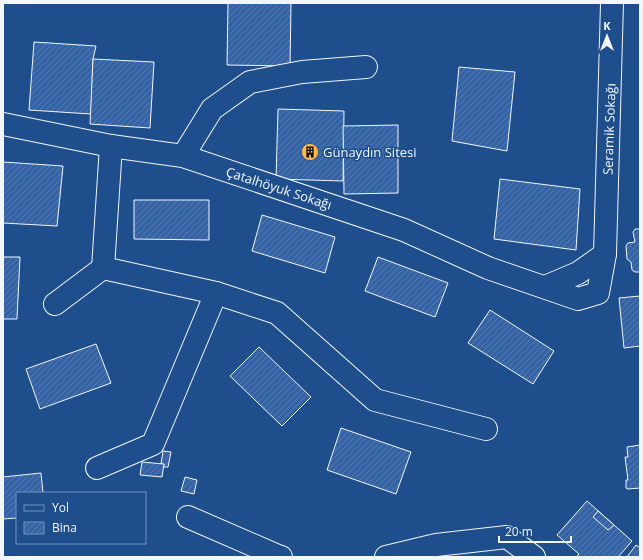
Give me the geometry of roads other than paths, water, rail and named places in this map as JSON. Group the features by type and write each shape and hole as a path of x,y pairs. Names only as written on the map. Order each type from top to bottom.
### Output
{"street":[{"name":"Seramik Sokağı","path":"546,287 578,299 598,293 605,254 612,3"},
{"path":"183,156 212,109 250,82 302,72 366,67"},
{"name":"Çatalhöyuk Sokağı","path":"3,124 111,146 183,156 404,230 488,268 546,287"},
{"path":"103,268 111,146"},
{"path":"55,304 103,268 216,293 277,313 375,400 486,430"},
{"path":"97,468 153,444 216,293"},
{"path":"188,517 281,557"},
{"path":"386,557 433,551 507,537 534,557"}],"place":[{"name":"Günaydın Sitesi","path":"310,152"}]}
